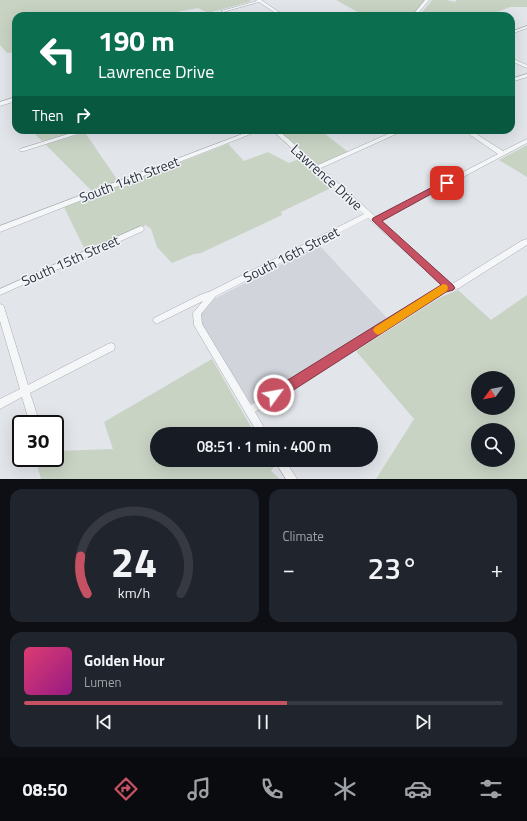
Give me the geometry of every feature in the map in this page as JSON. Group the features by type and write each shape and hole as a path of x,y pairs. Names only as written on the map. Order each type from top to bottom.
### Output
{"street":[{"path":"417,12 427,0"},
{"path":"223,11 259,1 277,12"},
{"path":"515,32 527,27"},
{"path":"515,61 527,67"},
{"path":"515,79 527,74"},
{"path":"0,104 12,100"},
{"path":"22,150 74,134"},
{"name":"South 14th Street","path":"0,229 248,134"},
{"name":"Lawrence Drive","path":"280,134 450,288"},
{"path":"318,168 393,134"},
{"path":"472,134 503,154"},
{"path":"376,220 527,141"},
{"name":"South 16th Street","path":"157,320 203,297 213,294 369,215"},
{"name":"South 15th Street","path":"0,292 141,229"},
{"path":"249,411 444,288 456,286 522,243 527,242"},
{"path":"213,294 197,313 198,325 259,427"},
{"path":"0,307 32,415"},
{"path":"0,404 111,347"},
{"path":"284,467 292,479"}],"shaded area":[{"path":"319,245 388,319 254,403 250,403 200,322 202,311 212,300"}],"green space":[{"path":"0,0 251,0 249,2 212,12 206,12 198,8 177,12 12,12 12,52 7,53 0,45"},
{"path":"336,0 426,0 416,12 358,12"},
{"path":"432,0 447,0 455,2 457,0 527,0 527,7 510,7 497,12 422,12"},
{"path":"35,134 67,134 42,141"},
{"path":"80,134 86,134 118,181 92,191 45,144"},
{"path":"283,134 325,134 348,152 321,164 317,164"},
{"path":"228,144 244,161 268,152 289,163 299,159 331,188 281,212 282,215 201,253 194,254 172,263 157,247 151,229 146,225 86,252 64,207"},
{"path":"527,145 527,177 499,160"},
{"path":"458,290 491,320 527,295 527,479 376,479 414,419 356,351 441,297"},
{"path":"212,359 251,427 150,427 150,467 274,467 271,471 280,479 41,479 38,467 64,467 64,451 113,449 104,422"}],"slow traffic":[{"path":"378,330 443,288"}],"route":[{"path":"274,395 444,288 450,288 376,220 447,183"}]}
